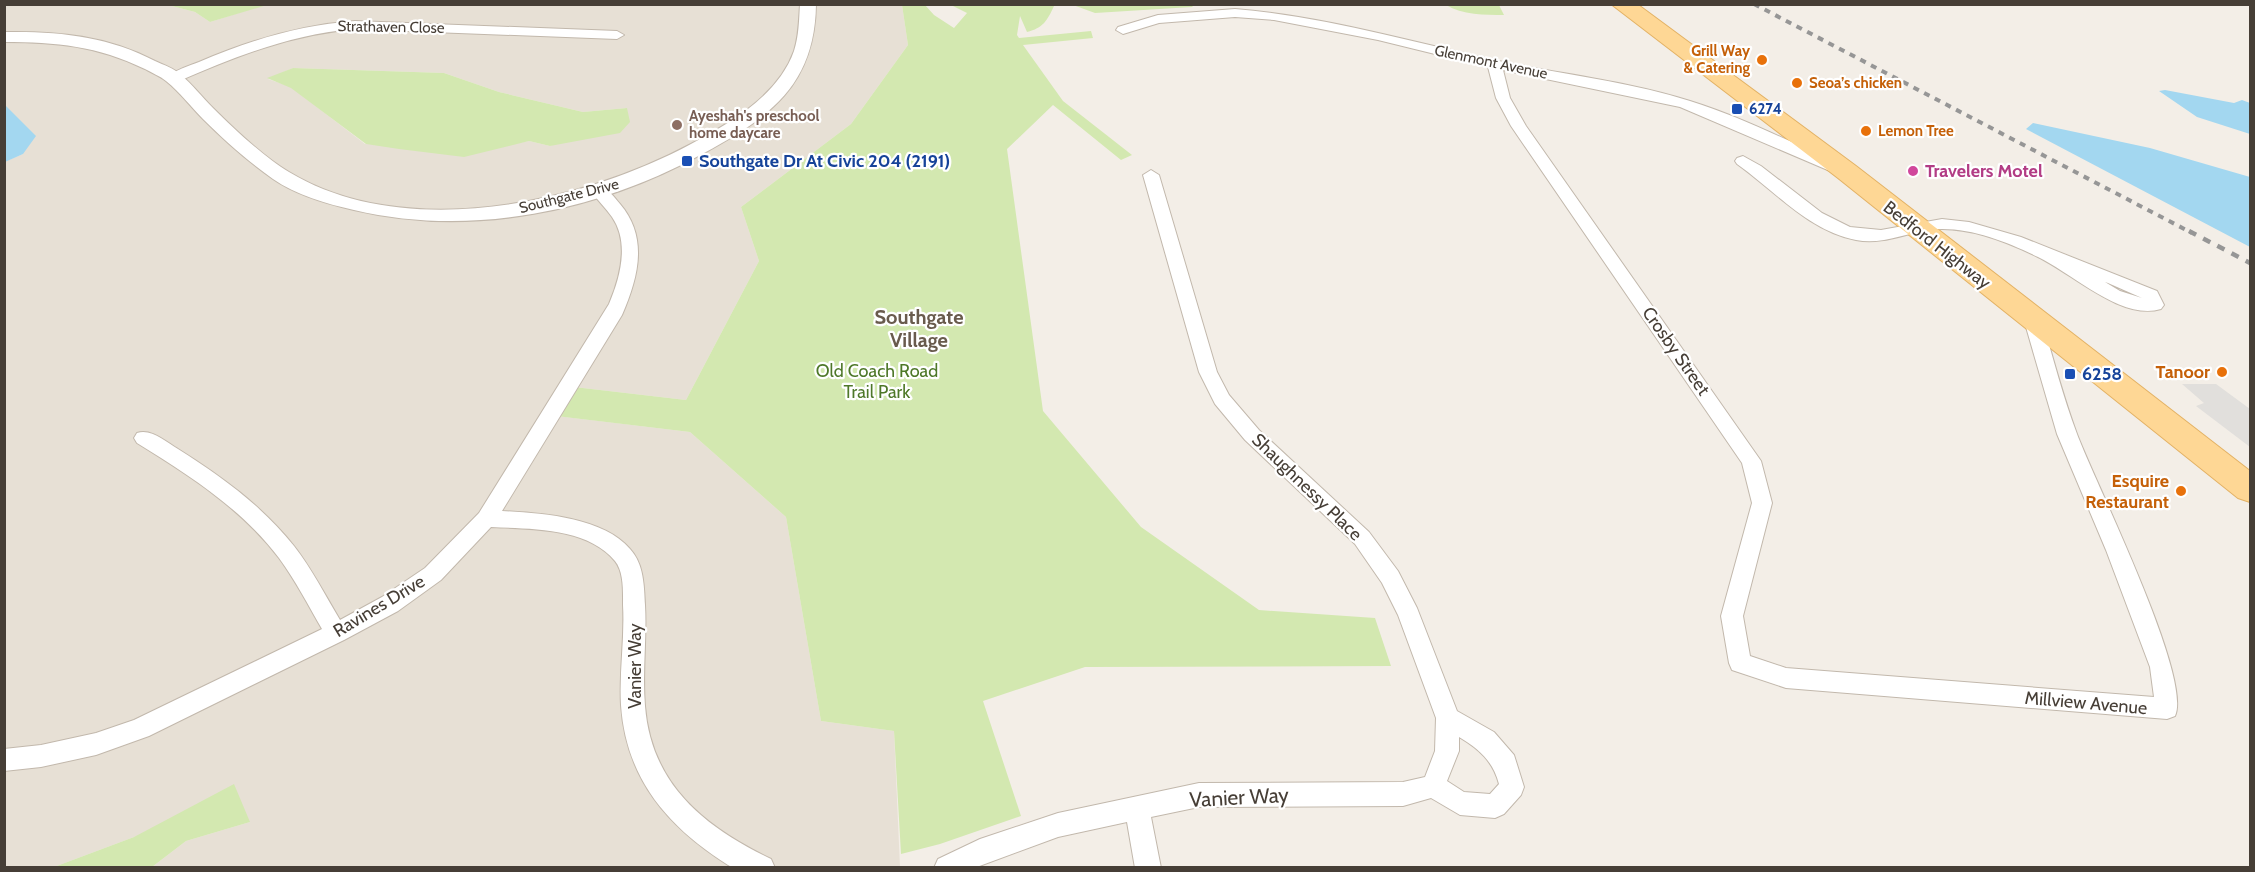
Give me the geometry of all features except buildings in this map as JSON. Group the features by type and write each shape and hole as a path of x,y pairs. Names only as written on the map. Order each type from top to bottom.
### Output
{"main road":[{"name":"Bedford Highway","path":"1622,4 1847,172 2250,489"}],"street":[{"name":"Southgate Drive","path":"4,37 54,37 91,41 135,55 174,78 216,122 282,176 332,200 393,213 460,216 529,208 599,191 650,173 693,153 739,124 769,100 799,64 807,40 808,4"},
{"name":"Glenmont Avenue","path":"1123,30 1158,19 1235,13 1274,16 1378,36 1494,64 1622,89 1684,105 1720,117 1847,172"},
{"name":"Strathaven Close","path":"174,78 286,33 325,26 355,25 617,35"},
{"name":"Crosby Street","path":"1494,64 1503,99 1520,126 1751,460 1762,503 1732,616 1740,663"},
{"path":"1743,162 1767,178 1806,210 1841,230 1873,237 1942,224 1973,228 2017,242 2114,279 2151,295 2155,305 2137,305 2116,297 2055,258"},
{"name":"Shaughnessy Place","path":"1151,175 1208,372 1222,399 1252,435 1362,538 1383,567 1409,615 1448,718"},
{"name":"Ravines Drive","path":"4,760 42,756 96,744 141,728 336,633 390,604 433,574 486,519 613,315 626,287 630,264 630,244 625,225 599,191"},
{"name":"Millview Avenue","path":"1740,663 1786,678 2167,709 2161,667 2117,550 2067,434 2033,320"},
{"path":"144,438 207,476 243,505 280,544 336,633"},
{"name":"Vanier Way","path":"486,519 546,522 578,530 619,551 631,569 634,587 636,617 633,706 637,735 647,764 666,798 703,836 744,860 762,867"},
{"path":"1448,718 1486,740 1506,763 1512,787 1495,806 1460,803 1433,786 1447,751 1448,718"},
{"name":"Vanier Way","path":"947,867 980,851 1058,825 1199,795 1403,794 1433,786"},
{"path":"1137,808 1148,867"}],"shaded area":[{"path":"267,4 902,5 908,45 851,124 741,207 759,261 686,400 574,387 557,416 690,432 786,517 821,721 894,731 900,867 152,867 186,841 250,822 134,837 54,867 5,867 4,162 23,154 5,104 5,5 168,5 195,12 210,22","holes":["293,68 444,73 499,92 583,112 627,108 550,146 529,141 500,147 365,144 291,87 268,79"]},
{"path":"2182,384 2216,384 2250,409 2250,447 2196,406 2204,403"}],"green space":[{"path":"1194,4 1192,7 1095,13 1073,5"},
{"path":"168,5 267,5 210,22 195,12"},
{"name":"Old Coach Road Trail Park","path":"902,5 925,5 934,15 954,28 967,13 951,5 1069,5 1054,6 1044,23 1027,32 1020,16 1017,35 1019,38 1091,31 1093,38 1023,45 1063,101 1132,155 1121,160 1053,105 1007,149 1043,411 1141,527 1259,610 1375,618 1391,666 1085,667 983,701 1021,816 940,844 901,854 894,731 821,721 786,517 690,432 556,416 574,387 686,400 759,261 741,207 851,124 908,45"},
{"path":"1446,5 1499,5 1504,15 1466,13"},
{"path":"293,68 444,73 499,92 583,112 627,108 630,122 620,133 550,146 529,141 464,157 366,144 291,88 267,78"},
{"path":"234,784 250,822 186,841 152,867 54,867 134,837"}],"water":[{"path":"2165,90 2234,103 2242,100 2250,103 2250,134 2197,117 2159,91"},
{"path":"4,104 36,136 23,154 5,162"},
{"path":"2033,123 2150,148 2250,177 2250,247 2026,129"}],"railway":[{"path":"1754,4 2192,233"},
{"path":"2189,231 2250,263"}],"place":[{"name":"Grill Way & Catering","path":"1762,60"},
{"name":"Seoa’s chicken","path":"1797,83"},
{"name":"6274","path":"1737,109"},
{"name":"Ayeshah's preschool home daycare","path":"677,125"},
{"name":"Lemon Tree","path":"1866,131"},
{"name":"Southgate Dr At Civic 204 (2191)","path":"687,161"},
{"name":"Travelers Motel","path":"1913,171"},
{"name":"Tanoor","path":"2222,372"},
{"name":"6258","path":"2070,374"},
{"name":"Esquire Restaurant","path":"2181,491"}],"district":[{"name":"Southgate Village","path":"919,328"}]}
